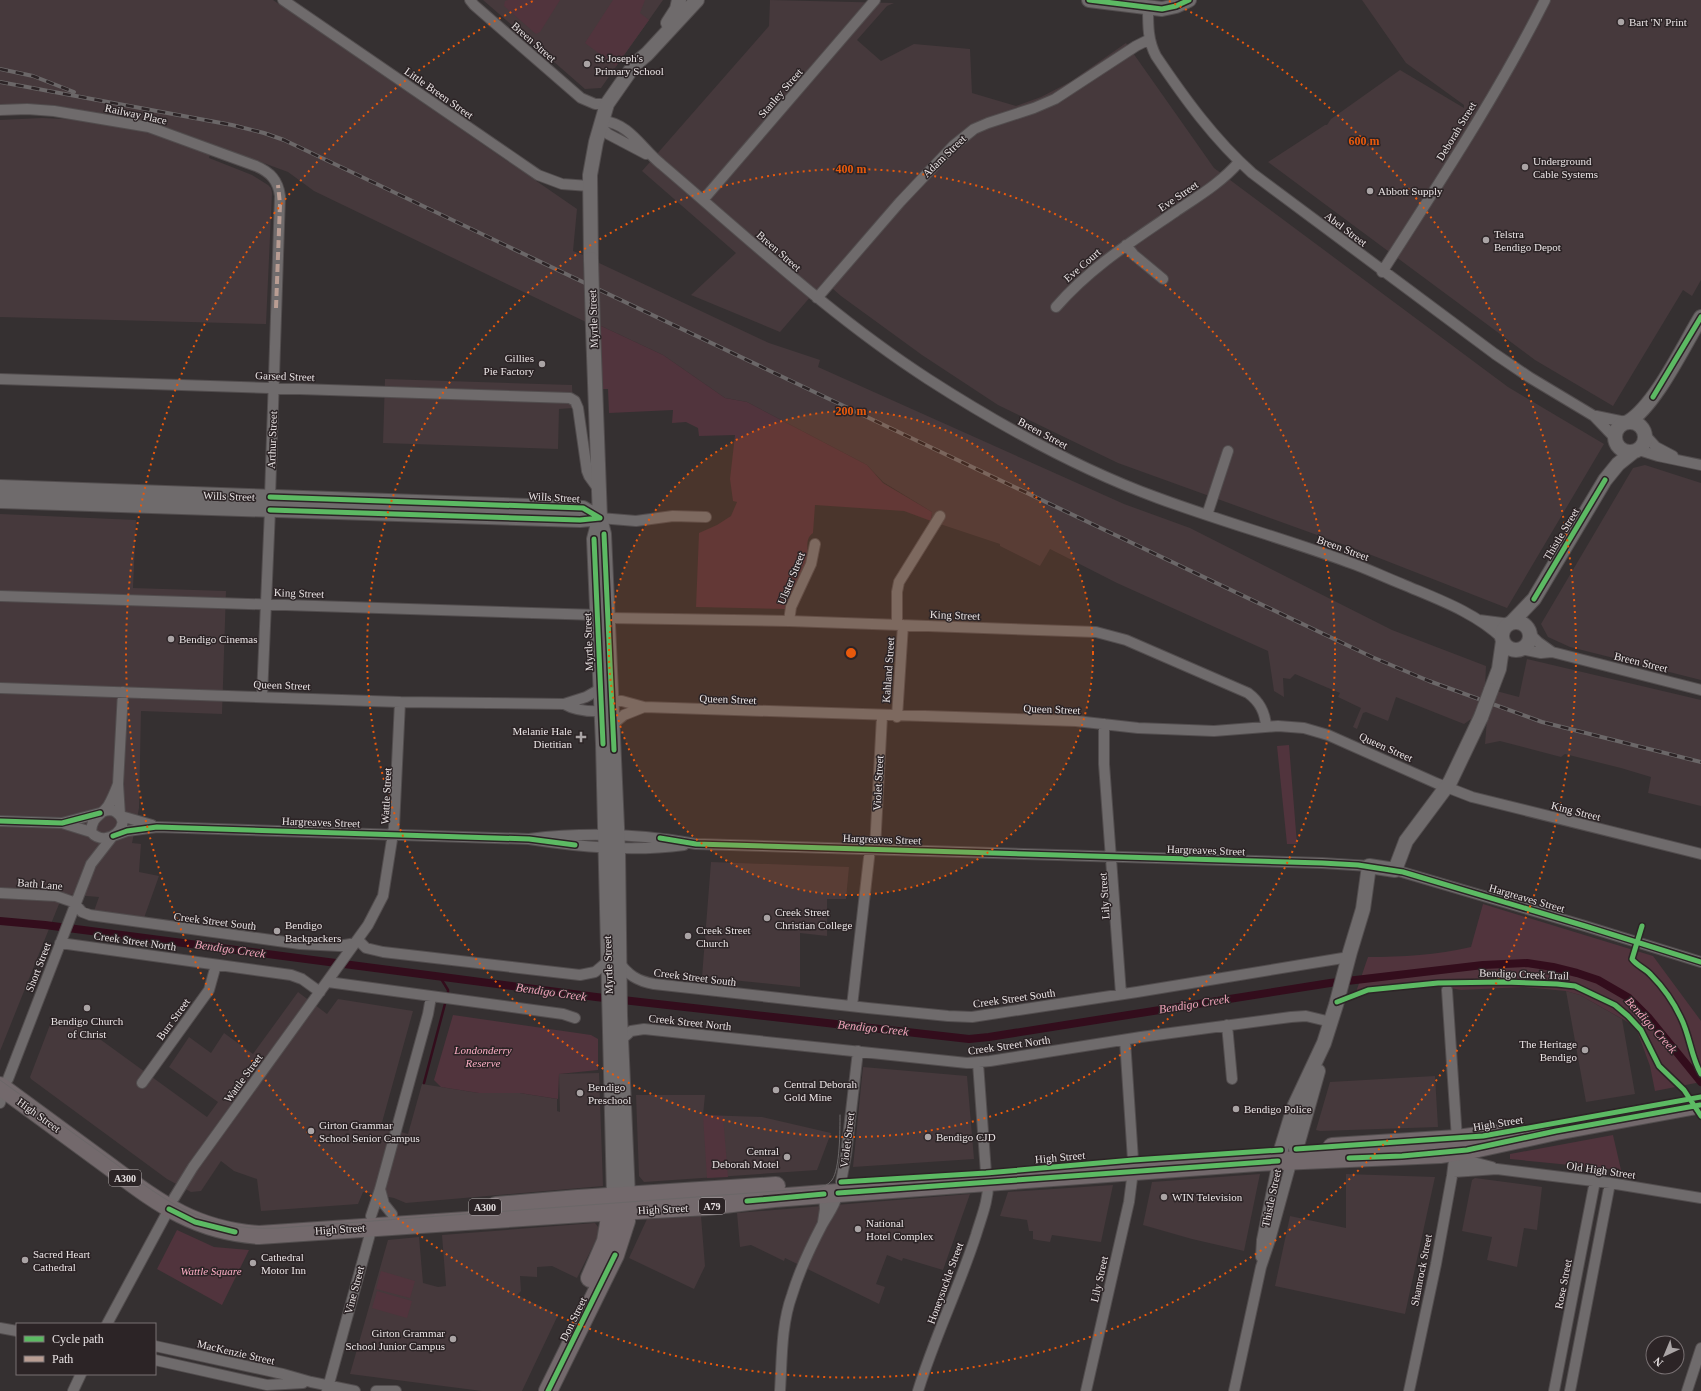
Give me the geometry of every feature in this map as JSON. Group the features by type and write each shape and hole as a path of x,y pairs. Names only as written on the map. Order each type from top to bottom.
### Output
{"highway":[{"name":"High Street","path":"2,1086 172,1204 194,1208 259,1229 310,1221 370,1221 1287,1155 1455,1156 1490,1146 1700,1100"},
{"name":"High Street","path":"1455,1156 1539,1126 1700,1100"},
{"name":"High Street","path":"370,1221 392,1214 620,1204"},
{"name":"Don Street","path":"544,1388 600,1258 620,1204"}],"main road":[{"name":"Myrtle Street","path":"602,124 642,68 647,54 677,8 679,0"},
{"name":"Myrtle Street","path":"620,1204 611,842 603,616 604,534 600,518 590,259 589,186 592,155 608,104 636,64 697,0"},
{"path":"1090,0 1148,8 1169,8 1189,0"},
{"path":"1653,397 1618,428 1616,440 1623,450 1636,451 1645,442 1645,425 1653,397 1701,316"},
{"path":"1626,422 1632,422 1640,425 1645,435"},
{"name":"Thistle Street","path":"1605,480 1616,440"},
{"name":"Thistle Street","path":"1510,623 1534,599 1605,480 1618,464 1636,451"},
{"name":"Wills Street","path":"0,487 270,504"},
{"name":"Wills Street","path":"0,501 583,508 600,518"},
{"name":"Thistle Street","path":"1529,632 1534,599"},
{"path":"1395,870 1406,841 1447,787 1461,762 1481,718 1499,670 1503,630 1510,623 1519,623 1526,627 1529,632 1529,640 1524,647 1520,649 1499,670"},
{"path":"1503,640 1508,647 1520,649"},
{"name":"Thistle Street","path":"1287,1155 1318,1073 1324,1043 1363,910 1369,866"},
{"name":"Hargreaves Street","path":"1369,866 1395,870"},
{"name":"Myrtle Street","path":"615,1014 621,1040 620,1204"}],"street":[{"name":"Little Breen Street","path":"282,0 538,175 562,184 589,186"},
{"name":"Breen Street","path":"470,0 581,98 595,104 608,104"},
{"name":"Stanley Street","path":"703,200 875,0"},
{"name":"Deborah Street","path":"1382,272 1461,148 1545,0"},
{"name":"Abel Street","path":"1148,8 1150,39 1156,56 1194,110 1219,141 1239,162 1252,174 1382,272 1513,366 1594,416 1616,440"},
{"name":"Adam Street","path":"817,298 900,202 953,146 980,126 1055,100 1136,46 1150,39"},
{"name":"Railway Place","path":"0,110 27,109 54,111 149,127 261,168 270,173 278,185"},
{"name":"Breen Street","path":"602,124 608,134 656,160 817,298 902,362 984,414 1027,439 1068,460 1156,497 1350,562 1438,599 1479,620 1503,640"},
{"name":"Eve Street","path":"1126,246 1220,181 1239,162"},
{"name":"Arthur Street","path":"262,696 280,204 278,185"},
{"path":"1126,246 1134,255 1163,279"},
{"name":"Eve Court","path":"1056,307 1080,280 1126,246"},
{"name":"Garsed Street","path":"0,379 570,398 575,401 578,408 588,474 599,490"},
{"name":"Abel Street","path":"1594,416 1626,422"},
{"path":"1645,435 1656,446 1683,461"},
{"path":"1207,515 1228,451"},
{"path":"1636,451 1701,465"},
{"name":"Wills Street","path":"600,518 636,521 673,516 706,517"},
{"name":"Kahland Street","path":"898,717 900,625 897,592 898,582 940,516"},
{"name":"Ulster Street","path":"789,621 791,607 811,564 815,544"},
{"name":"King Street","path":"0,596 1082,631 1119,638 1248,693 1261,706 1265,716 1266,726"},
{"name":"Breen Street","path":"1479,620 1510,623"},
{"name":"Breen Street","path":"1529,632 1538,642 1552,652"},
{"name":"Breen Street","path":"1520,649 1541,653 1552,652 1701,690"},
{"name":"Queen Street","path":"0,688 400,702 564,704 586,697 607,706 624,716 644,708"},
{"path":"0,821 62,823 106,839 112,836 121,827 122,822 120,816 118,784 123,692"},
{"name":"Queen Street","path":"564,704 571,708 607,706 623,701 644,708 898,717 1076,721 1144,728 1214,731 1266,726 1294,726 1328,735 1447,787"},
{"name":"Wattle Street","path":"108,1323 190,1172 331,978 375,914 383,896 393,834 400,702"},
{"name":"Violet Street","path":"852,1006 873,849 882,716"},
{"name":"Lily Street","path":"1104,724 1104,764 1121,994"},
{"path":"91,833 94,819 110,802 118,784"},
{"name":"King Street","path":"1447,787 1481,800 1701,854"},
{"path":"62,823 112,810 120,816"},
{"name":"Hargreaves Street","path":"120,816 157,827"},
{"name":"Hargreaves Street","path":"112,836 127,831 157,827 611,842 660,838 696,844 1328,863 1369,866"},
{"name":"Short Street","path":"2,1086 62,940 91,864 93,849 91,833"},
{"name":"Short Street","path":"91,864 112,836"},
{"name":"Hargreaves Street","path":"1395,870 1701,962"},
{"name":"Bath Lane","path":"0,893 56,896 76,904"},
{"name":"Creek Street South","path":"76,904 80,911 90,916 168,927 300,944 339,946 357,941"},
{"name":"Creek Street North","path":"62,940 294,976 302,979 320,992"},
{"path":"357,941 368,949 383,952 580,975 595,972 613,961"},
{"name":"Creek Street South","path":"613,961 634,978 654,984 948,1016 972,1017 1327,960 1349,958"},
{"name":"Burr Street","path":"142,1083 209,990 216,964"},
{"path":"331,978 431,997 563,1014 575,1018"},
{"name":"Shamrock Street","path":"1409,1391 1434,1272 1455,1156 1447,990"},
{"name":"Vine Street","path":"328,1388 370,1234 370,1221 428,1014 431,997"},
{"name":"Creek Street North","path":"621,1040 630,1031 644,1029 978,1063 1227,1025 1299,1016 1312,1017 1331,1022"},
{"path":"1227,1025 1232,1079"},
{"name":"Lily Street","path":"1086,1391 1129,1202 1133,1166 1125,1040"},
{"name":"Violet Street","path":"823,1224 825,1209 846,1154 858,1051"},
{"name":"Honeysuckle Street","path":"918,1391 971,1251 987,1199 987,1177 978,1063"},
{"path":"1490,1146 1485,1157 1493,1167"},
{"name":"Thistle Street","path":"1234,1391 1261,1267 1270,1240 1287,1155"},
{"name":"Old High Street","path":"1455,1156 1493,1167 1610,1183 1701,1198"},
{"name":"Rose Street","path":"1554,1391 1595,1181"},
{"path":"1570,1391 1610,1183"},
{"name":"Violet Street","path":"780,1391 783,1340 789,1303 796,1282 823,1224 832,1212 832,1188"},
{"path":"380,1189 384,1204 392,1214"},
{"path":"0,1328 16,1331"},
{"name":"MacKenzie Street","path":"156,1346 282,1374 328,1388 355,1391"},
{"path":"1687,1391 1701,1348"},
{"name":"MacKenzie Street","path":"156,1360 267,1384 311,1382"},
{"path":"73,1391 81,1375"},
{"path":"376,1391 396,1391"}],"shaded area":[{"path":"0,0 273,0 577,209 573,251 583,255 586,322 314,191 288,172 158,124 53,105 0,104"},
{"name":"St Joseph's Primary School","path":"483,0 663,0 601,88 585,89"},
{"path":"770,0 894,3 887,6 857,40 881,61 914,44 970,49 972,93 1016,106 1041,97 1070,82 1126,43 1214,168 1508,387 1604,444 1507,608 1356,549 1118,463 998,405 922,355 841,296 824,281 780,332 691,295 736,253 642,171 769,26"},
{"path":"1362,0 1701,0 1701,280 1692,296 1683,290 1613,406 1535,360 1268,162 1327,125 1331,119 1400,70 1464,108 1464,105 1406,63"},
{"path":"42,118 85,120 142,130 210,153 209,158 252,175 268,185 271,188 272,193 266,324 0,317 0,120"},
{"path":"597,262 769,343 820,360 818,367 1124,504 1190,528 1392,630 1486,666 1485,688 1519,697 1527,659 1701,700 1701,806 1648,793 1651,777 1621,768 1565,754 1561,757 1500,741 1485,744 1487,719 1477,715 1464,724 1396,697 1388,721 1366,712 1363,713 1357,729 1353,727 1361,708 1338,697 1340,693 1295,674 1290,679 1283,678 1284,697 1274,691 1268,651 1117,583 1050,549 1040,566 1000,546 1000,544 931,521 932,512 883,482 867,465 747,402 725,398 663,355 599,325"},
{"path":"385,379 572,385 573,408 559,409 558,449 383,443"},
{"path":"1645,465 1701,483 1701,680 1570,647 1548,637 1541,624 1633,468"},
{"path":"0,514 136,520 133,588 226,591 222,714 141,711 139,808 132,843 141,844 139,872 159,876 144,918 94,911 99,897 63,894 0,1051"},
{"name":"Creek Street Christian College","path":"711,862 849,867 846,899 827,899 827,936 800,933 800,987 702,977"},
{"path":"1566,991 1580,995 1622,1019 1635,1094 1586,1102"},
{"path":"298,992 327,1014 338,999 413,1011 381,1126 408,1134 422,1084 479,1093 520,1093 557,1099 557,1111 560,1112 559,1074 599,1073 603,1186 406,1203 394,1198 363,1192 358,1204 261,1211 257,1179 234,1171 221,1161 201,1191 191,1192 167,1179 30,1077 53,1017 98,1035 97,1037 207,1117 218,1102 169,1067 189,1037 211,1053 224,1033 253,1054"},
{"path":"863,1067 967,1076 974,1159 853,1167"},
{"path":"1435,1076 1438,1127 1316,1130 1330,1082"},
{"path":"636,1095 705,1095 703,1115 762,1117 831,1133 817,1170 644,1182 639,1176"},
{"path":"1260,1174 1244,1251 1192,1239 1143,1225 1152,1182"},
{"path":"1346,1174 1435,1177 1405,1314 1275,1286 1290,1216 1346,1228"},
{"path":"1475,1178 1542,1187 1537,1230 1524,1228 1517,1267 1487,1260 1492,1237 1462,1231 1472,1180"},
{"path":"1113,1185 1101,1242 1052,1235 1050,1242 1033,1239 1033,1231 1029,1231 1027,1220 1000,1216 1008,1192"},
{"path":"970,1194 943,1270 903,1258 902,1261 887,1255 876,1284 885,1287 879,1304 785,1258 784,1261 751,1245 740,1247 737,1213"},
{"path":"701,1216 705,1266 694,1289 629,1258 647,1219"},
{"name":"Girton Grammar School Junior Campus","path":"595,1223 599,1228 599,1234 577,1278 552,1266 537,1267 537,1277 520,1276 521,1291 517,1295 558,1315 522,1391 482,1391 350,1374 388,1240 419,1237 423,1283 438,1287 446,1286 442,1235"}],"green space":[{"path":"560,0 540,32 536,34 504,6 505,1"},
{"path":"613,0 645,0 640,13 649,20 616,66 585,43"},
{"path":"599,325 663,355 725,398 747,402 867,465 883,483 932,512 931,521 904,511 815,505 813,533 808,539 807,543 807,563 785,609 696,607 699,533 717,525 731,516 737,502 733,501 730,479 735,435 699,436 698,428 686,422 672,423 673,410 609,413 608,389 602,389"},
{"path":"1289,745 1297,844 1287,844 1277,746"},
{"path":"1483,904 1653,956 1701,1021 1701,1082 1655,1091 1650,1066 1636,1028 1580,995 1566,991 1523,987 1461,990 1434,985 1365,992 1354,998 1368,957 1420,955 1471,947"},
{"name":"Londonderry Reserve","path":"453,1015 591,1035 598,1039 598,1070 559,1074 558,1099 520,1093 479,1093 441,1087 434,1080"},
{"path":"703,1115 723,1116 728,1177 707,1178"},
{"path":"1613,1135 1621,1170 1510,1159 1510,1154"},
{"name":"Wattle Square","path":"177,1230 214,1247 249,1250 222,1305 157,1269"},
{"path":"381,1271 415,1281 410,1298 376,1289"},
{"path":"377,1291 412,1301 407,1318 372,1308"}],"waterway":[{"name":"Bendigo Creek","path":"0,921 45,925 596,997 969,1039 1330,983 1483,965 1527,963 1553,967 1598,980 1629,998 1648,1017 1701,1082"},
{"path":"440,977 448,990 448,995"},
{"path":"424,1083 446,1000"}],"tram line":[{"path":"0,1080 163,1197 203,1218 225,1224 250,1228 278,1228 818,1188 829,1183 835,1175 839,1149 840,1115"}],"railway":[{"path":"0,69 33,76 74,92"},
{"path":"0,82 232,125 284,140 1372,657 1429,681 1542,722 1701,762"}],"marked path":[{"path":"276,308 280,204 278,185"}],"cycle path":[{"path":"1089,0 1162,9 1176,6 1189,0"},
{"path":"1653,397 1701,317"},
{"path":"1534,599 1605,480"},
{"path":"270,497 583,508 600,518"},
{"path":"270,510 580,520 600,518"},
{"path":"604,534 614,750"},
{"path":"594,539 603,744"},
{"path":"0,821 62,823 100,813"},
{"path":"113,836 127,831 157,827 529,839 575,845"},
{"path":"660,838 696,844 1358,865 1403,872 1701,962"},
{"path":"1642,926 1632,959 1655,979 1675,1006 1687,1032 1695,1061 1701,1074"},
{"name":"Bendigo Creek Trail","path":"1337,1002 1368,990 1438,983 1504,982 1575,986 1615,1005 1628,1016 1641,1030 1659,1066 1684,1090 1701,1116"},
{"path":"1296,1149 1483,1136 1701,1097"},
{"path":"1349,1158 1402,1156 1467,1150 1556,1131 1700,1105"},
{"path":"841,1182 986,1173 1133,1160 1281,1150"},
{"path":"838,1193 1278,1161"},
{"path":"747,1201 824,1194"},
{"path":"169,1209 195,1222 235,1232"},
{"path":"548,1391 615,1255"}],"place":[{"name":"Bart 'N' Print","path":"1621,22"},
{"name":"St Joseph's Primary School","path":"587,64"},
{"name":"Underground Cable Systems","path":"1525,167"},
{"name":"Abbott Supply","path":"1370,191"},
{"name":"Telstra Bendigo Depot","path":"1486,240"},
{"name":"Gillies Pie Factory","path":"542,364"},
{"name":"Bendigo Cinemas","path":"171,639"},
{"name":"Melanie Hale Dietitian","path":"581,737"},
{"name":"Creek Street Christian College","path":"767,918"},
{"name":"Bendigo Backpackers","path":"277,931"},
{"name":"Creek Street Church","path":"688,936"},
{"name":"Bendigo Church of Christ","path":"87,1008"},
{"name":"The Heritage Bendigo","path":"1585,1050"},
{"name":"Central Deborah Gold Mine","path":"776,1090"},
{"name":"Bendigo Preschool","path":"580,1093"},
{"name":"Bendigo Police","path":"1236,1109"},
{"name":"Girton Grammar School Senior Campus","path":"311,1131"},
{"name":"Bendigo CJD","path":"928,1137"},
{"name":"Central Deborah Motel","path":"787,1157"},
{"name":"WIN Television","path":"1164,1197"},
{"name":"National Hotel Complex","path":"858,1229"},
{"name":"Sacred Heart Cathedral","path":"25,1260"},
{"name":"Cathedral Motor Inn","path":"253,1263"},
{"name":"Girton Grammar School Junior Campus","path":"453,1339"}]}
